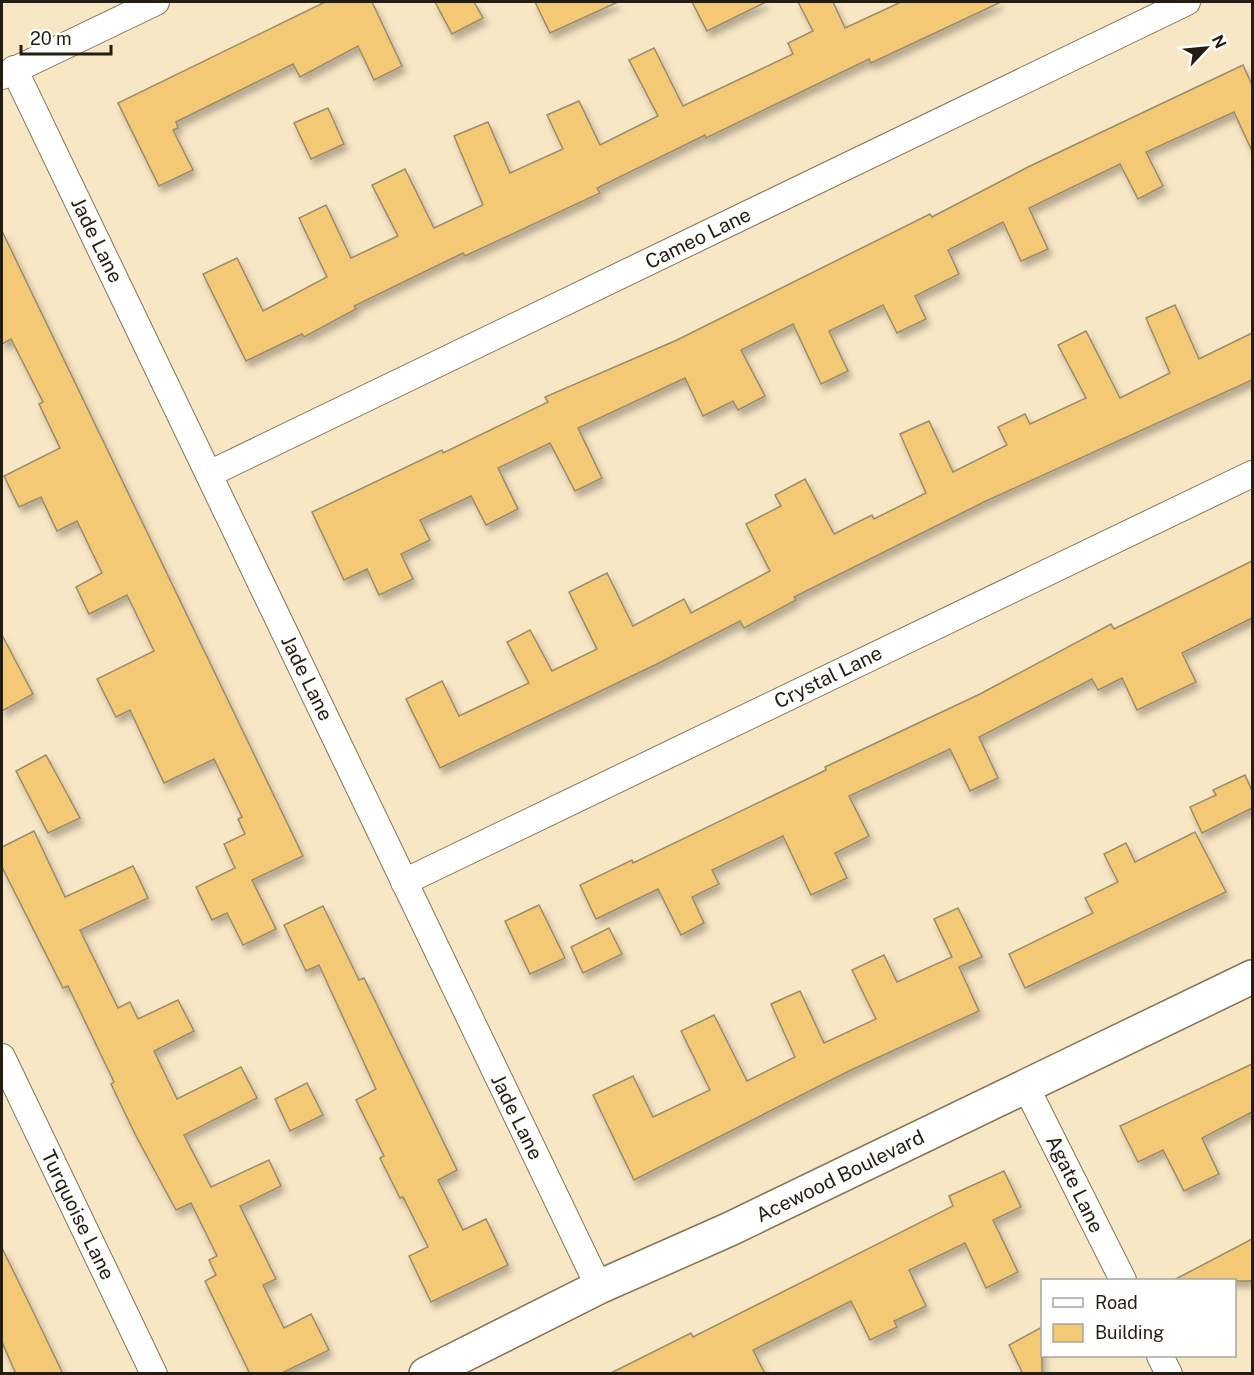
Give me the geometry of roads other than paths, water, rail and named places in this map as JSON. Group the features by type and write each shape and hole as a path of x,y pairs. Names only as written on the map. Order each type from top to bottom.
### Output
{"street":[{"path":"8,73 156,2"},
{"name":"Cameo Lane","path":"209,474 1187,2"},
{"name":"Jade Lane","path":"8,73 209,474 599,1287"},
{"name":"Crystal Lane","path":"404,882 1252,474"},
{"name":"Acewood Boulevard","path":"426,1374 599,1287 730,1229 1252,977"},
{"name":"Turquoise Lane","path":"2,1057 154,1374"},
{"name":"Agate Lane","path":"1026,1087 1122,1279"},
{"path":"1160,1357 1169,1374"}]}
